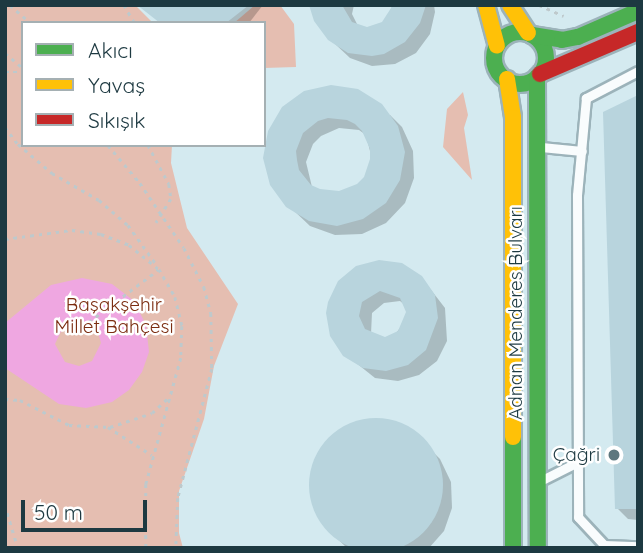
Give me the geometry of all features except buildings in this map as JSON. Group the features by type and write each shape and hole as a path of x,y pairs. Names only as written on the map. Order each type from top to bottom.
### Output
{"main road":[{"path":"486,5 498,46 496,65 507,79 523,83 638,32"},
{"path":"510,5 545,50 545,65 538,75"},
{"path":"498,46 508,35 530,34 562,40 578,37 638,11"},
{"name":"Adnan Menderes Bulvarı","path":"537,548 538,75"},
{"name":"Adnan Menderes Bulvarı","path":"507,79 513,118 513,548"}],"lane":[{"path":"638,71 586,98 577,195 578,517 604,545 638,546"},
{"path":"538,147 582,151"},
{"path":"537,482 578,462"}],"path":[{"path":"10,5 30,21"},
{"path":"124,5 134,21"},
{"path":"539,5 553,14 574,15"},
{"path":"5,53 21,68"},
{"path":"5,127 21,147"},
{"path":"22,147 52,173 99,200 128,225 159,269 175,298 182,326 181,358 146,484 146,548"},
{"path":"110,147 163,214 204,286 214,341 207,396 178,498 176,548"},
{"path":"149,147 169,184 171,199 156,222"},
{"path":"5,239 72,230 101,234 129,245 159,269"},
{"path":"82,327 159,269"},
{"path":"5,399 20,400 69,425 108,428 133,422 152,413 170,396"},
{"path":"108,428 152,455"},
{"path":"5,505 18,548"}],"green space":[{"name":"Başakşehir Millet Bahçesi","path":"5,5 135,5 151,21 21,21 21,147 172,147 171,163 187,228 238,304 214,366 204,419 179,491 179,533 183,548 5,548"},
{"path":"255,5 280,5 294,24 296,67 266,68 266,21 236,21"},
{"path":"463,92 468,115 464,128 472,180 443,147 447,109"}],"shaded area":[{"path":"82,278 112,284 134,301 146,325 149,352 142,372 129,390 112,402 86,408 59,404 5,368 5,323 51,285","holes":["78,320 97,329 101,343 92,361 79,366 65,362 55,344 64,325"]}],"traffic: fast":[{"path":"532,35 562,40 578,37 638,11"},
{"path":"520,32 530,34 538,40 544,48 546,58 544,68 538,76 530,82 520,84 510,82 502,76 496,68 494,58 496,48 502,40 510,34 520,32"},
{"path":"537,77 538,548"},
{"path":"513,437 513,548"}],"traffic: slow":[{"path":"486,5 497,46"},
{"path":"510,5 528,33"},
{"path":"507,79 513,118 513,437"}],"traffic: jam":[{"path":"540,74 638,32"}],"place":[{"name":"Çağri","path":"614,455"}]}
